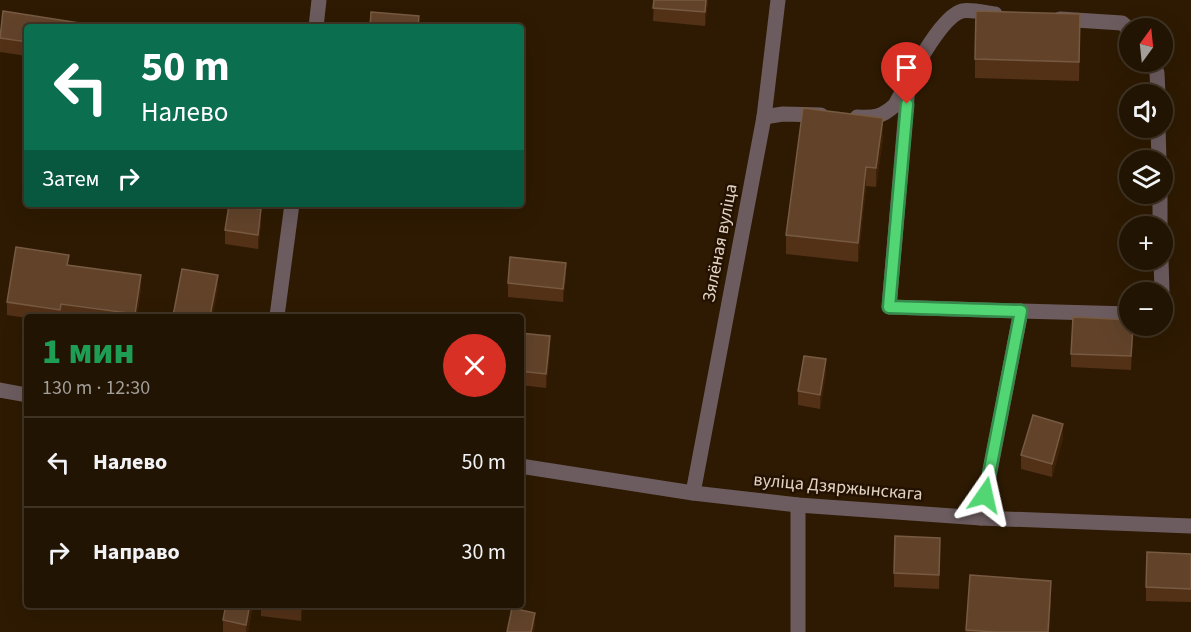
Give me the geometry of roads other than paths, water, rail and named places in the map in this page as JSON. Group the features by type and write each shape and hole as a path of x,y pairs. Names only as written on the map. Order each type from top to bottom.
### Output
{"street":[{"path":"316,24 319,0"},
{"name":"Зялёная вуліца","path":"693,493 764,117 778,0"},
{"path":"764,117 783,114 875,118 886,114 895,105 938,32 956,15 962,11 1008,15"},
{"path":"1042,17 1119,23"},
{"path":"909,82 889,307 1119,314"},
{"path":"277,314 292,207"},
{"path":"981,518 1021,311"},
{"path":"0,390 24,394"},
{"name":"вуліца Дзяржынскага","path":"524,467 693,493 798,505 981,518 1191,526"},
{"path":"798,505 798,632"}]}
